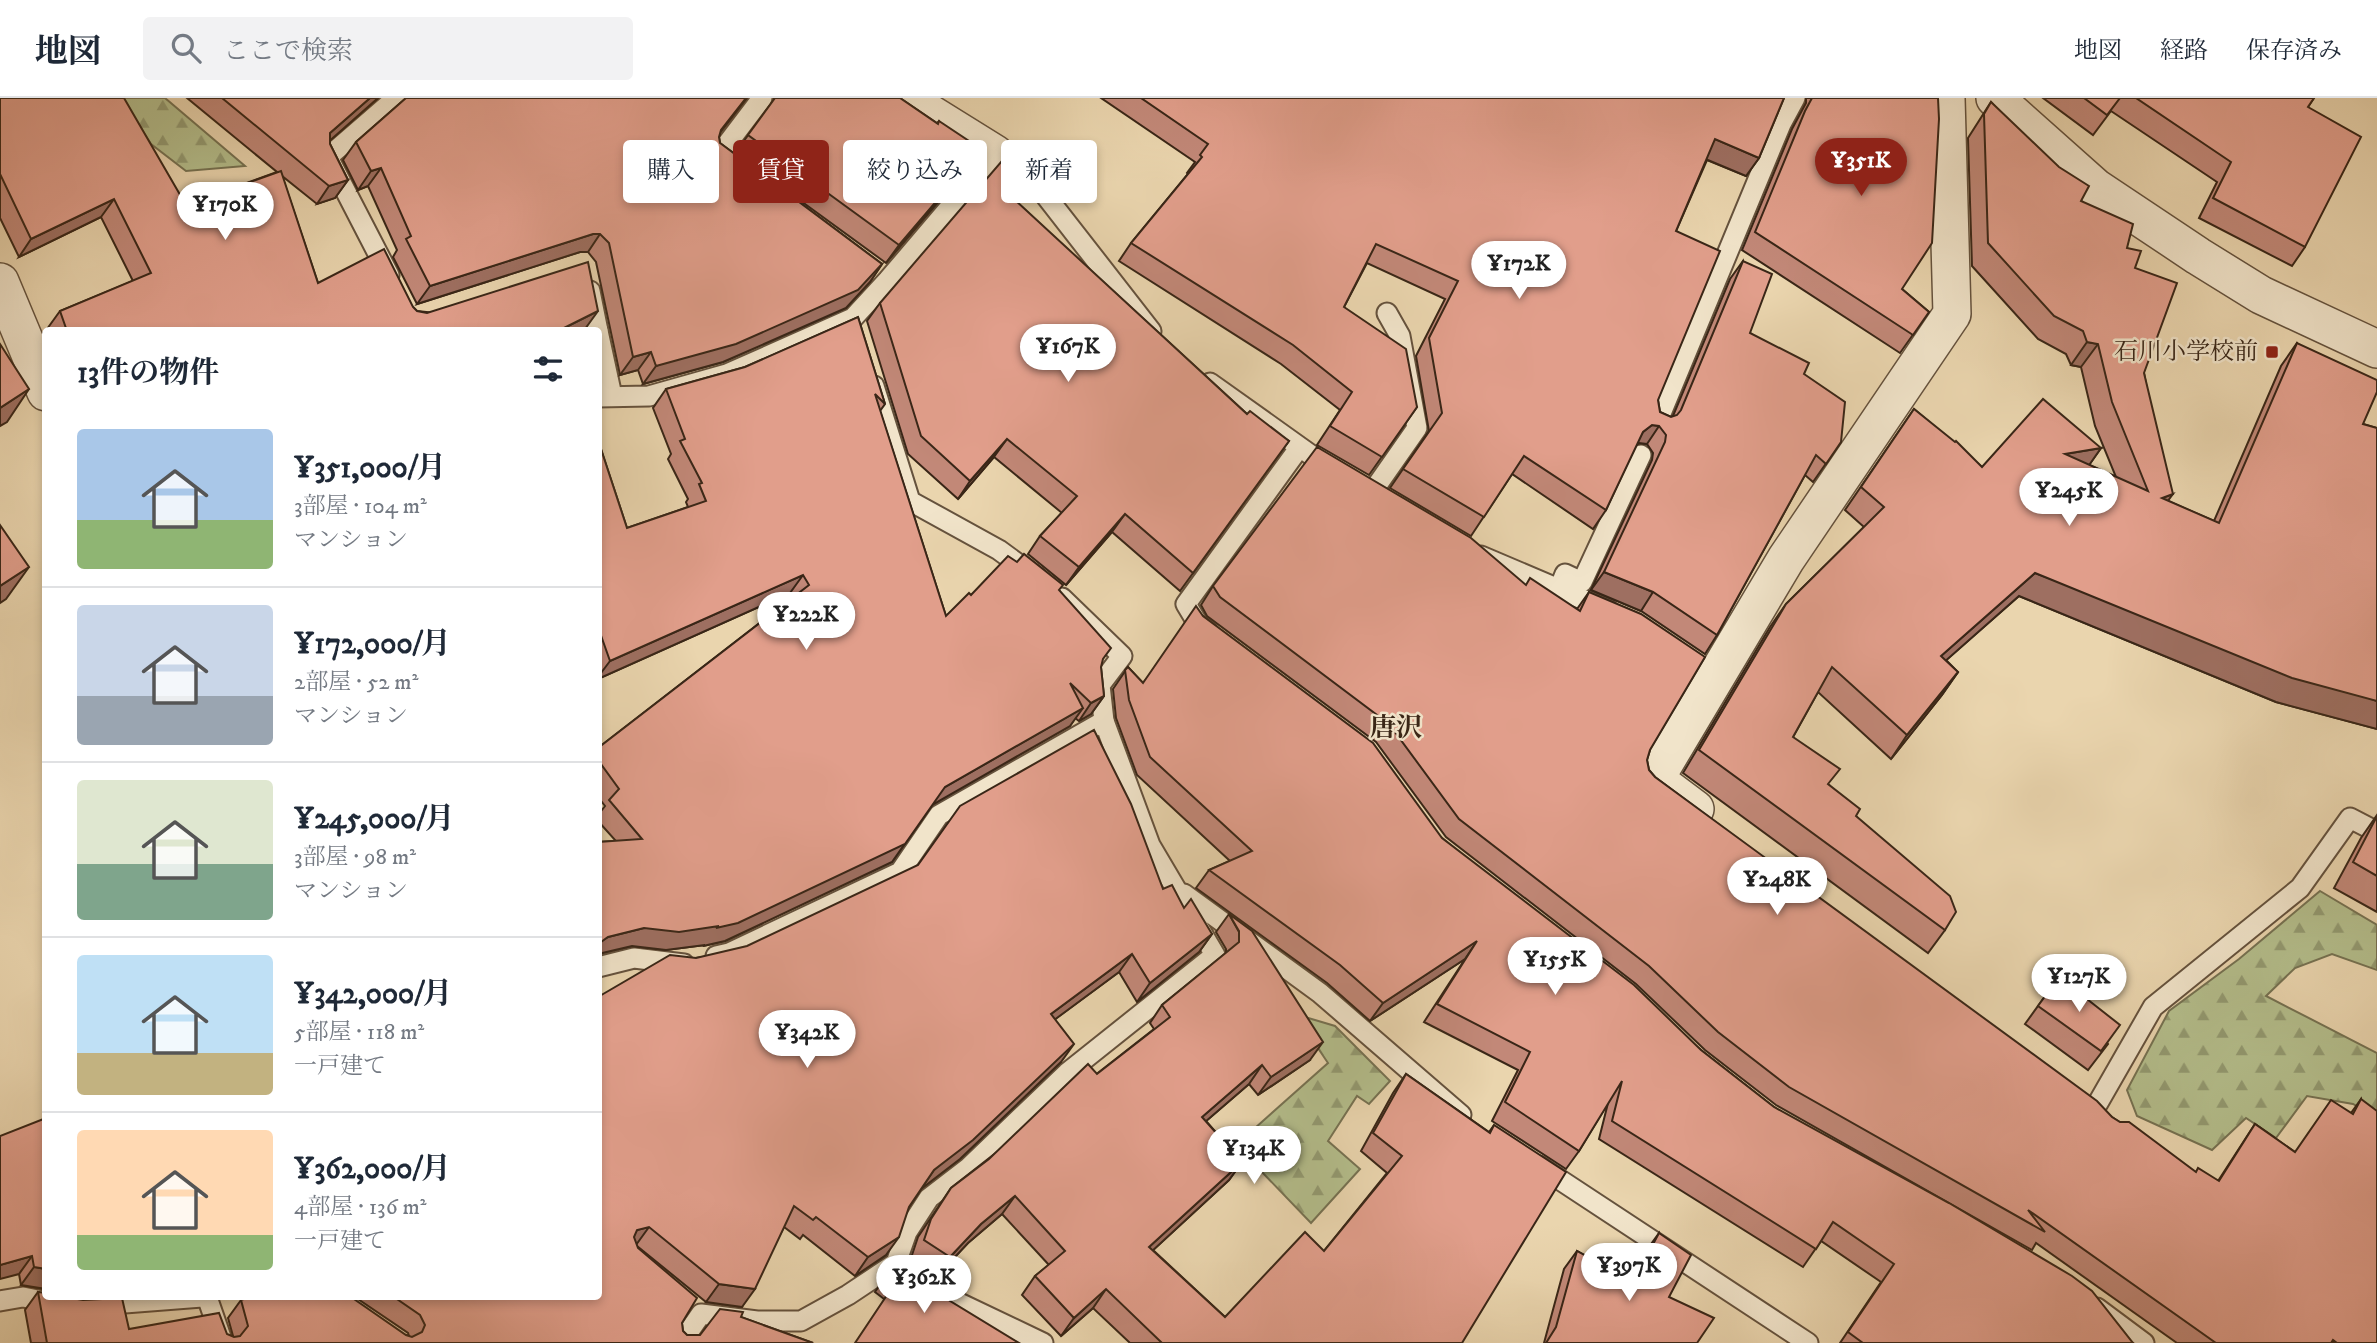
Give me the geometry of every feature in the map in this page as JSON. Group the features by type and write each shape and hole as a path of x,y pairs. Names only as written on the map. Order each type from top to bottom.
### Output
{"street":[{"path":"905,98 995,154"},
{"path":"1721,828 1655,779 1711,673 1952,314 1946,98"},
{"path":"1999,99 2096,188 2186,248 2261,295 2377,349"},
{"path":"0,282 42,382"}],"lane":[{"path":"396,98 328,157 398,294"},
{"path":"733,167 718,156 762,98"},
{"path":"1657,423 1794,98"},
{"path":"602,364 606,397 649,396 726,374 855,325 883,276 995,154 1031,177 1163,345"},
{"path":"587,277 597,327"},
{"path":"1352,479 1379,495 1417,428 1400,336 1387,313"},
{"path":"681,1298 701,1314 757,1321 801,1321 848,1295 896,1263 907,1232 929,1198 968,1168 1067,1073 1215,954 1150,845 1104,721 1100,685 1122,656 1073,606 1014,559 910,501 869,370"},
{"path":"1195,373 1299,448 1331,467"},
{"path":"1219,640 1198,624 1186,604 1299,448"},
{"path":"1559,589 1565,574 1582,582 1641,455"},
{"path":"1469,548 1492,562 1621,615"},
{"path":"602,966 634,958 681,964 729,953 900,872 939,815 1104,721"},
{"path":"2096,1104 2153,1007 2300,888 2350,818 2377,832"},
{"path":"1177,890 1320,993 1455,1111 1478,1126"},
{"path":"1524,1157 1808,1343"},
{"path":"896,1263 955,1301 1043,1343"},
{"path":"2077,1293 2144,1343"},
{"path":"0,1301 23,1297 79,1306 163,1300"},
{"path":"206,1300 223,1343"},
{"path":"681,1343 701,1314"}],"green space":[{"path":"121,98 165,98 245,166 186,171 151,144"},
{"path":"2320,891 2377,925 2377,970 2332,954 2295,968 2266,996 2377,1053 2377,1118 2353,1104 2307,1096 2276,1138 2246,1118 2212,1150 2137,1116 2127,1090 2169,1011 2239,959"},
{"path":"1295,1014 1335,1026 1390,1081 1369,1104 1357,1096 1328,1141 1360,1169 1311,1223 1236,1145 1328,1063"}],"building":[{"path":"0,98 124,98 186,205 281,171 318,283 384,249 413,307 417,311 427,313 588,262 598,311 566,327 66,327 60,311 151,273 114,199 31,239 0,174"},
{"path":"222,98 370,98 330,133 330,144 348,180 329,186"},
{"path":"406,98 746,98 721,130 719,137 720,143 733,153 733,203 800,203 882,264 858,290 736,344 656,366 651,352 633,357 609,243 600,234 430,286 406,239 411,236 381,168 371,171 356,142"},
{"path":"775,98 900,98 968,140 843,140 843,203 935,203 899,245 829,194 829,140 755,140 748,135"},
{"path":"1141,98 1784,98 1759,158 1715,139 1676,231 1720,251 1658,400 1660,412 1671,417 1681,410 1743,261 1772,274 1750,333 1809,363 1804,374 1845,402 1841,442 1826,464 1816,455 1717,635 1653,592 1604,572 1665,442 1666,435 1659,426 1652,425 1643,432 1606,510 1524,456 1484,517 1403,469 1442,413 1429,338 1458,281 1376,244 1344,307 1406,349 1417,407 1382,457 1330,426 1352,392 1293,345 1131,243 1202,157 1200,155 1208,144"},
{"path":"1812,98 1938,98 1932,243 1902,289 1929,312 1913,335 1755,232"},
{"path":"2084,98 2120,98 2107,115"},
{"path":"2136,98 2314,98 2308,107 2361,137 2305,247 2213,198 2231,162"},
{"path":"1991,102 2059,167 2089,186 2081,201 2133,224 2127,248 2141,251 2135,268 2177,283 2144,373 2173,494 2162,498 2219,523 2297,343 2377,380 2377,392 2363,424 2377,428 2377,701 2292,678 2035,573 1941,656 1958,672 1907,735 1832,667 1793,737 1840,769 1828,784 1860,809 1856,816 1950,896 1956,912 1945,930 1699,750 1786,604 1884,507 1861,487 1914,409 1956,441 1982,467 2043,399 2101,448 2065,454 2148,491 2112,402 2098,344 2087,342 2083,331 2054,316 1988,243 1984,114"},
{"path":"1001,162 1001,203 1018,203 1247,414 1250,411 1289,441 1193,573 1125,514 1079,567 1040,536 1077,496 1007,439 970,481 921,436 880,303 966,203 987,203 987,178"},
{"path":"858,317 885,404 875,394 946,616 969,593 971,595 1008,556 1017,562 1024,554 1063,585 1059,590 1111,648 1101,667 1104,696 1091,703 1070,683 1083,708 945,787 905,844 738,923 679,932 644,928 608,937 602,941 602,842 642,839 609,800 619,789 602,766 602,745 809,585 803,575 610,661 602,638 602,452 627,528 706,501 699,484 702,483 680,441 685,439 666,389 745,367"},
{"path":"0,344 29,389 0,408"},
{"path":"1317,447 1471,538 1526,585 1530,578 1580,611 1589,592 1641,614 1705,657 1650,750 1647,760 1649,770 1655,777 2097,1101 2112,1117 2120,1122 2129,1122 2196,1172 2198,1168 2219,1181 2255,1124 2295,1152 2331,1100 2353,1114 2361,1099 2377,1111 2377,1343 2337,1343 2333,1340 2331,1343 2216,1343 2028,1210 2045,1232 1789,1087 1718,1032 1649,966 1459,819 1389,724 1220,597 1213,586"},
{"path":"0,525 29,567 0,586"},
{"path":"1196,606 1203,616 1373,743 1442,838 1634,985 1701,1050 1774,1107 1949,1203 2072,1276 2092,1291 2133,1343 1863,1343 1848,1332 1894,1264 1833,1222 1816,1249 1612,1121 1622,1081 1579,1151 1505,1102 1530,1052 1437,1004 1477,941 1383,1003 1340,965 1209,870 1252,851 1150,757 1129,700 1125,670 1128,667 1143,683"},
{"path":"1094,730 1131,804 1163,889 1172,885 1184,908 1191,899 1212,934 1150,983 1132,954 1051,1014 1074,1044 973,1140 934,1170 909,1207 899,1237 868,1257 816,1217 813,1220 794,1206 755,1289 719,1284 649,1227 637,1230 634,1237 638,1248 697,1298 682,1323 683,1331 687,1335 700,1335 720,1309 743,1312 741,1317 813,1343 47,1343 38,1292 42,1292 42,1300 122,1300 129,1329 219,1313 227,1334 234,1337 240,1336 248,1326 241,1300 355,1300 412,1337 422,1332 425,1325 420,1315 398,1300 602,1300 602,995 670,955 696,958 747,946 918,865 960,806"},
{"path":"2377,816 2377,876 2353,862"},
{"path":"1229,914 1252,931 1323,1042 1271,1077 1262,1065 1202,1117 1242,1162 1149,1247 1225,1317 1305,1232 1324,1251 1402,1156 1373,1133 1406,1074 1490,1133 1494,1125 1566,1172 1462,1343 1162,1343 1106,1289 1074,1318 1035,1276 1065,1251 1015,1196 981,1224 950,1257 924,1240 931,1219 951,1188 989,1159 1088,1064 1097,1074 1170,1017 1162,1005 1239,942 1239,931"},
{"path":"2059,977 2120,1025 2101,1051 2038,1006"},
{"path":"42,1120 42,1268 34,1267 32,1256 0,1265 0,1136"},
{"path":"1659,1233 1691,1255 1669,1297 1714,1318 1697,1343 1546,1343 1556,1327 1577,1251 1633,1282"},
{"path":"909,1259 934,1275 924,1285 1019,1343 855,1343 897,1280 888,1273"}],"place":[{"name":"石川小学校前","path":"2272,352"}],"district":[{"name":"唐沢","path":"1396,728"}]}
